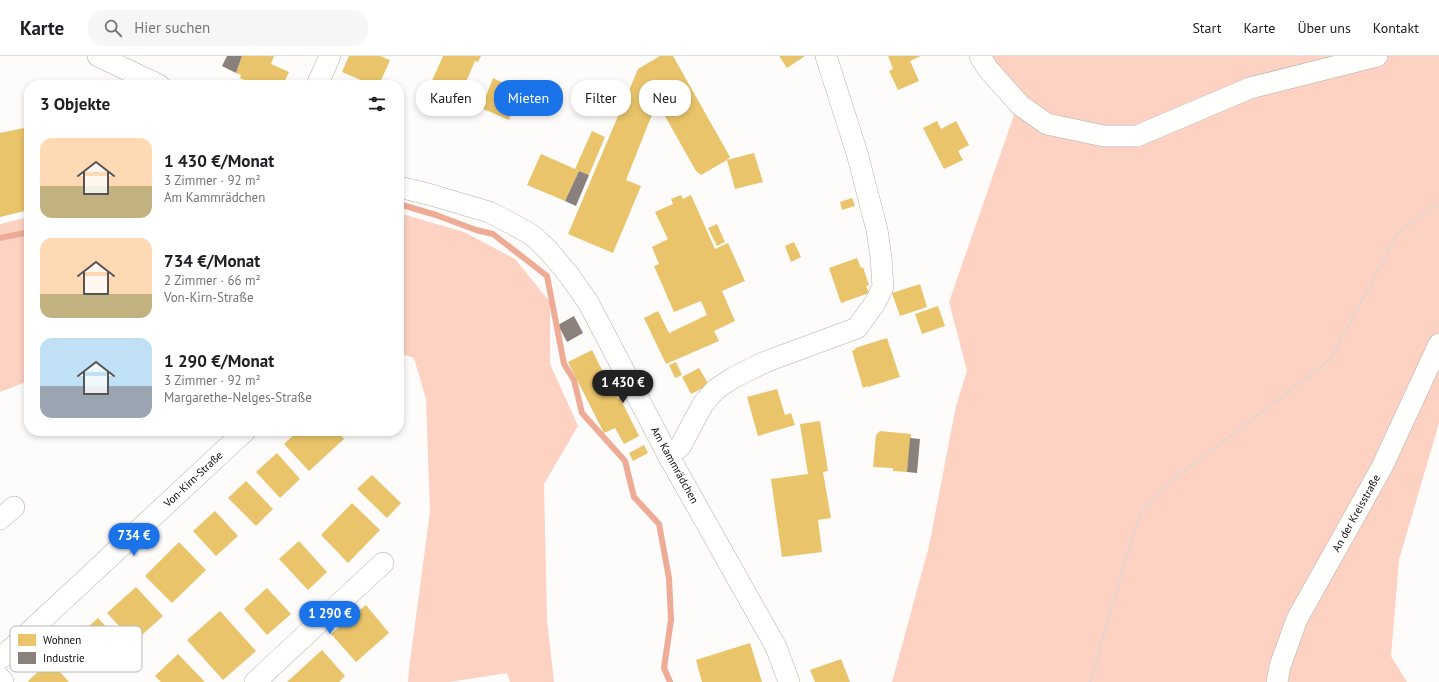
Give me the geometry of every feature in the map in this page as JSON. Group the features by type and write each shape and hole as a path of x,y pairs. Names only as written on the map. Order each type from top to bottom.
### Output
{"street":[{"path":"98,56 149,80"},
{"path":"319,80 330,56"},
{"path":"668,455 680,446 702,404 716,389 733,378 765,362 857,328 875,304 883,286 877,230 857,153 826,56"},
{"path":"980,56 988,69 1020,105 1047,124 1104,136 1137,136 1250,88 1377,56"},
{"name":"Am Kammrädchen","path":"404,188 489,212 532,235 548,250 569,275 588,302 668,455 776,647 789,682"},
{"name":"An der Kreisstraße","path":"1277,682 1280,666 1297,619 1382,467 1439,344"},
{"name":"Von-Kirn-Straße","path":"35,626 239,436"},
{"path":"255,682 383,563"},
{"name":"Von-Kirn-Straße","path":"0,659 10,650"},
{"path":"0,678 3,682"}],"path":[{"path":"1090,682 1132,538 1141,514 1161,489 1330,360 1398,233 1439,202"}],"shaded area":[{"path":"972,56 1439,56 1439,423 1399,560 1391,656 1407,682 892,682 929,546 956,406 967,371 949,302 1015,112"},
{"path":"404,214 464,232 515,259 550,302 550,364 578,426 544,484 547,620 554,682 510,682 507,673 449,682 408,682 430,512 426,399 414,358 404,355"},
{"path":"24,218 24,383 0,392 0,224"}],"building: Wohnen":[{"path":"242,56 274,56 271,64 289,72 285,80 244,80 240,78 241,75 236,73"},
{"path":"349,56 380,56 390,60 381,80 360,80 342,72"},
{"path":"443,56 481,56 478,62 475,61 467,80 432,80"},
{"path":"660,56 673,56 687,80 639,80 639,116 651,116 626,180 641,186 613,253 568,234 618,116 631,116 631,86 638,69"},
{"path":"779,56 805,56 787,68"},
{"path":"888,56 921,56 910,61 919,81 898,90 889,71 893,69"},
{"path":"493,78 497,80 494,80 494,114 486,110 486,96"},
{"path":"691,88 730,157 701,175 696,171 665,116 691,116"},
{"path":"500,116 511,116 509,120"},
{"path":"937,121 941,129 956,121 969,145 958,151 963,160 944,169 923,128"},
{"path":"24,128 24,211 0,217 0,133"},
{"path":"592,131 605,137 589,175 579,171 565,201 527,185 541,154 575,169"},
{"path":"754,153 763,182 735,189 727,160"},
{"path":"681,195 683,199 691,195 715,249 728,243 745,281 722,291 735,321 714,331 719,341 666,364 644,318 658,311 669,333 707,315 701,301 674,312 654,266 659,264 652,247 668,239 655,212 673,204 671,199"},
{"path":"852,198 855,206 842,210 840,202"},
{"path":"717,224 725,242 717,246 708,228"},
{"path":"794,242 801,257 791,262 785,246"},
{"path":"857,258 861,268 863,267 869,285 866,286 869,293 841,303 829,268"},
{"path":"920,284 927,307 900,316 892,293"},
{"path":"938,306 945,326 922,334 915,314"},
{"path":"887,338 900,377 863,388 852,351 856,349 855,348"},
{"path":"592,350 604,374 607,373 612,382 610,384 618,399 620,398 639,436 624,444 615,428 604,433 568,362"},
{"path":"676,362 682,375 675,378 669,365"},
{"path":"699,368 709,385 691,394 682,377"},
{"path":"777,389 785,415 791,413 795,425 758,436 747,397"},
{"path":"820,421 828,471 823,472 831,518 818,520 822,552 782,557 771,479 808,474 800,424"},
{"path":"880,431 911,434 907,472 893,471 893,468 873,467 876,435"},
{"path":"293,436 341,436 344,439 309,471 284,444"},
{"path":"644,445 648,453 633,461 629,453"},
{"path":"277,453 300,479 280,498 256,472"},
{"path":"372,475 401,503 387,518 357,489"},
{"path":"246,481 273,509 256,526 228,498"},
{"path":"352,503 380,530 348,563 321,535"},
{"path":"215,511 238,536 216,556 193,531"},
{"path":"299,541 327,572 308,590 279,559"},
{"path":"179,542 206,570 172,603 145,576"},
{"path":"136,587 163,616 142,635 142,626 119,626 107,613"},
{"path":"267,588 291,614 267,635 244,609"},
{"path":"366,605 389,633 356,662 331,634"},
{"path":"220,611 256,651 223,680 187,640"},
{"path":"98,618 105,626 89,626"},
{"path":"750,643 762,682 702,682 696,660"},
{"path":"322,650 345,676 339,682 287,682"},
{"path":"178,654 205,682 161,682 155,676"},
{"path":"841,659 850,682 815,682 810,670"},
{"path":"38,672 60,672 69,682 29,682 28,681"}],"building: Industrie":[{"path":"227,56 242,56 236,73 222,66"},
{"path":"579,171 589,175 576,206 565,201"},
{"path":"574,316 583,333 567,342 558,325"},
{"path":"910,438 920,439 917,473 907,472"}],"waterway":[{"path":"404,205 436,215 476,230 493,234 547,276 564,364 574,380 582,413 625,461 634,497 659,524 669,578 671,620 664,668 670,682"},
{"path":"0,238 24,233"}]}
